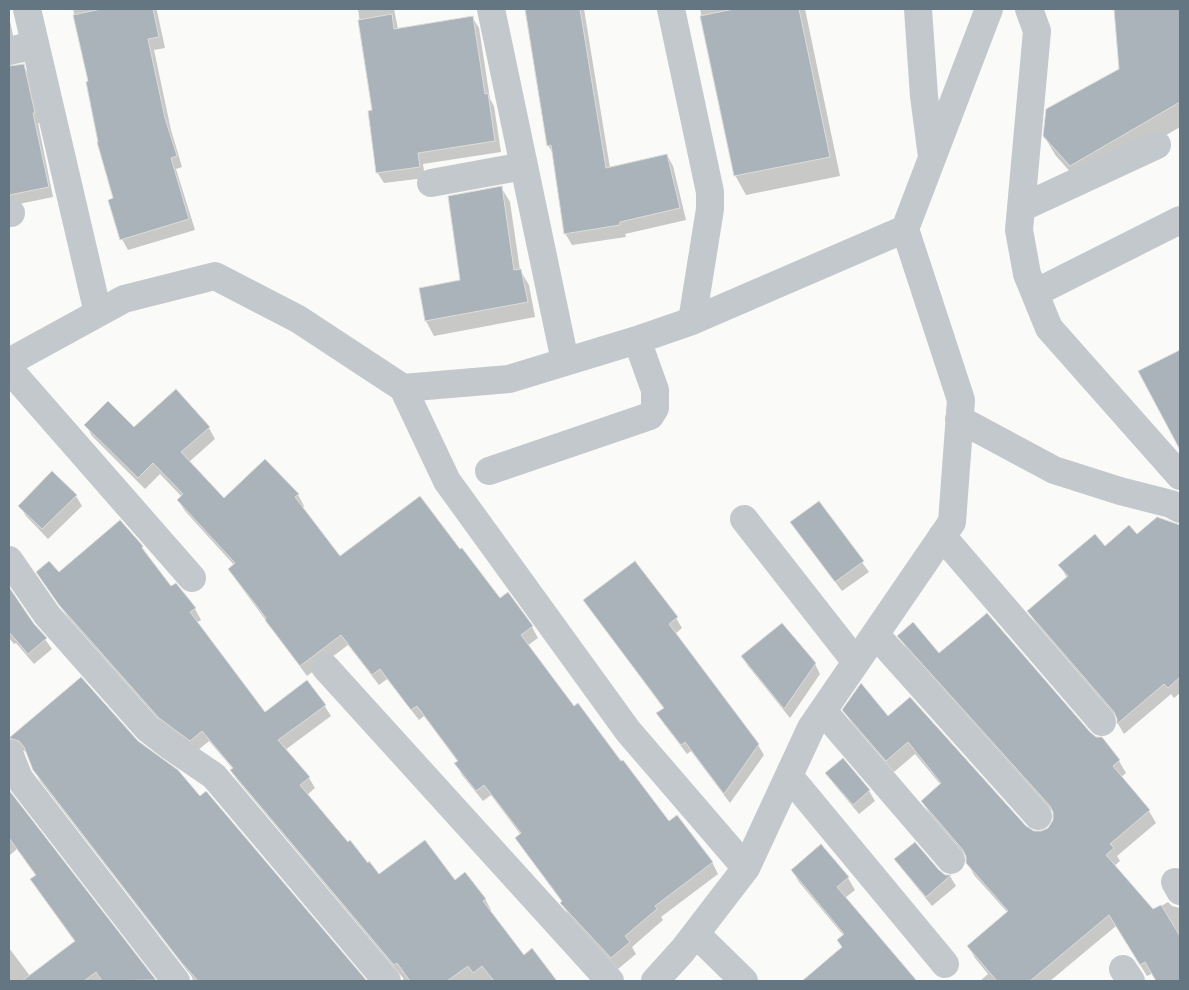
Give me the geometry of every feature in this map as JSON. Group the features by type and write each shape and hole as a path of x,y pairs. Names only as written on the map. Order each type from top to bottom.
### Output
{"street":[{"path":"27,9 98,313"},
{"path":"490,9 565,361"},
{"path":"671,9 710,192 710,209 692,321"},
{"path":"918,9 924,96 932,158"},
{"path":"655,981 696,934 746,868 811,728 952,522 961,400 905,228 989,9"},
{"path":"1029,9 1037,32 1019,230 1027,274 1049,328 1180,476"},
{"path":"9,51 36,45"},
{"path":"1022,208 1157,145"},
{"path":"431,183 524,166"},
{"path":"1035,293 1180,220"},
{"path":"403,388 509,379 637,340 692,321 905,228"},
{"path":"9,362 124,299 216,276 298,319 403,388 447,482 628,731 746,868"},
{"path":"489,471 650,416 656,408 655,390 637,340"},
{"path":"9,369 192,578"},
{"path":"959,419 1054,470 1120,491 1171,504 1180,509"},
{"path":"744,519 856,662"},
{"path":"942,536 1102,722"},
{"path":"9,560 47,615 148,729 214,776 387,981"},
{"path":"876,635 1038,816"},
{"path":"325,667 610,981"},
{"path":"822,711 951,860"},
{"path":"9,753 18,778 176,981"},
{"path":"788,776 945,964"},
{"path":"696,934 744,981"}],"building":[{"path":"101,9 153,9 159,37 148,39 165,118 177,156 171,158 189,219 120,240 108,200 113,198 97,142 86,82 88,81 73,15"},
{"path":"525,9 580,9 606,168 667,154 680,208 620,222 620,225 564,234 551,145 547,146"},
{"path":"734,9 799,9 830,157 734,176 700,16"},
{"path":"1114,9 1180,9 1180,102 1070,166 1043,136 1046,109 1119,69"},
{"path":"392,14 394,29 473,16 485,94 488,93 495,141 418,153 420,167 376,173 368,111 372,110 358,20"},
{"path":"24,64 49,187 9,195 9,66"},
{"path":"502,186 514,270 521,269 528,302 425,321 419,288 460,280 448,196"},
{"path":"1180,350 1180,450 1138,371"},
{"path":"176,389 210,427 181,452 224,498 265,459 299,494 295,497 340,556 420,496 500,598 508,592 533,626 521,635 574,706 578,703 669,821 677,815 713,862 655,906 657,909 625,936 630,942 611,958 560,903 562,901 515,838 521,833 484,785 476,791 454,763 458,761 417,706 411,710 380,669 372,675 341,635 300,666 228,569 235,563 177,500 183,494 153,463 138,478 84,425 108,401 134,427"},
{"path":"52,471 77,495 42,529 18,506"},
{"path":"819,501 864,561 835,582 790,522"},
{"path":"1157,517 1180,525 1180,677 1168,688 1164,684 1117,724 1114,712 1027,611 1068,576 1058,565 1095,534 1105,546 1129,525 1137,534"},
{"path":"120,520 143,546 142,548 171,586 176,583 196,608 190,612 265,712 307,680 326,705 278,740 310,777 300,785 348,842 350,840 379,874 425,840 455,880 465,872 486,899 483,901 524,955 532,948 557,981 494,981 482,966 473,973 468,966 447,981 410,981 397,963 394,965 230,770 233,768 202,731 190,741 159,718 59,605 36,572 49,561 59,572"},
{"path":"635,561 678,617 669,624 759,744 724,794 685,742 681,745 656,713 664,708 583,600"},
{"path":"9,587 34,624 47,638 28,654 9,632"},
{"path":"987,613 1090,732 1096,737 1102,737 1120,760 1113,766 1150,810 1110,844 1114,848 1106,855 1153,909 1161,905 1180,936 1180,981 1156,981 1145,962 1140,965 1109,915 1030,981 997,981 967,946 1008,911 966,863 963,850 921,801 941,783 908,742 886,761 842,710 861,683 888,716 910,697 1026,826 1034,831 1048,828 1053,820 1053,812 1050,806 897,636 913,622 939,653"},
{"path":"782,623 816,663 784,709 741,656"},
{"path":"81,677 138,741 178,770 200,796 206,791 367,981 198,981 181,962 33,770 24,747 19,741 9,738"},
{"path":"843,758 870,790 853,805 825,773"},
{"path":"9,790 156,980 102,981 96,972 84,981 22,981 75,941 30,879 36,875 9,838"},
{"path":"915,842 939,870 945,875 951,875 926,897 894,859"},
{"path":"821,844 849,877 837,887 917,981 802,981 842,947 837,940 844,934 791,870"}]}
